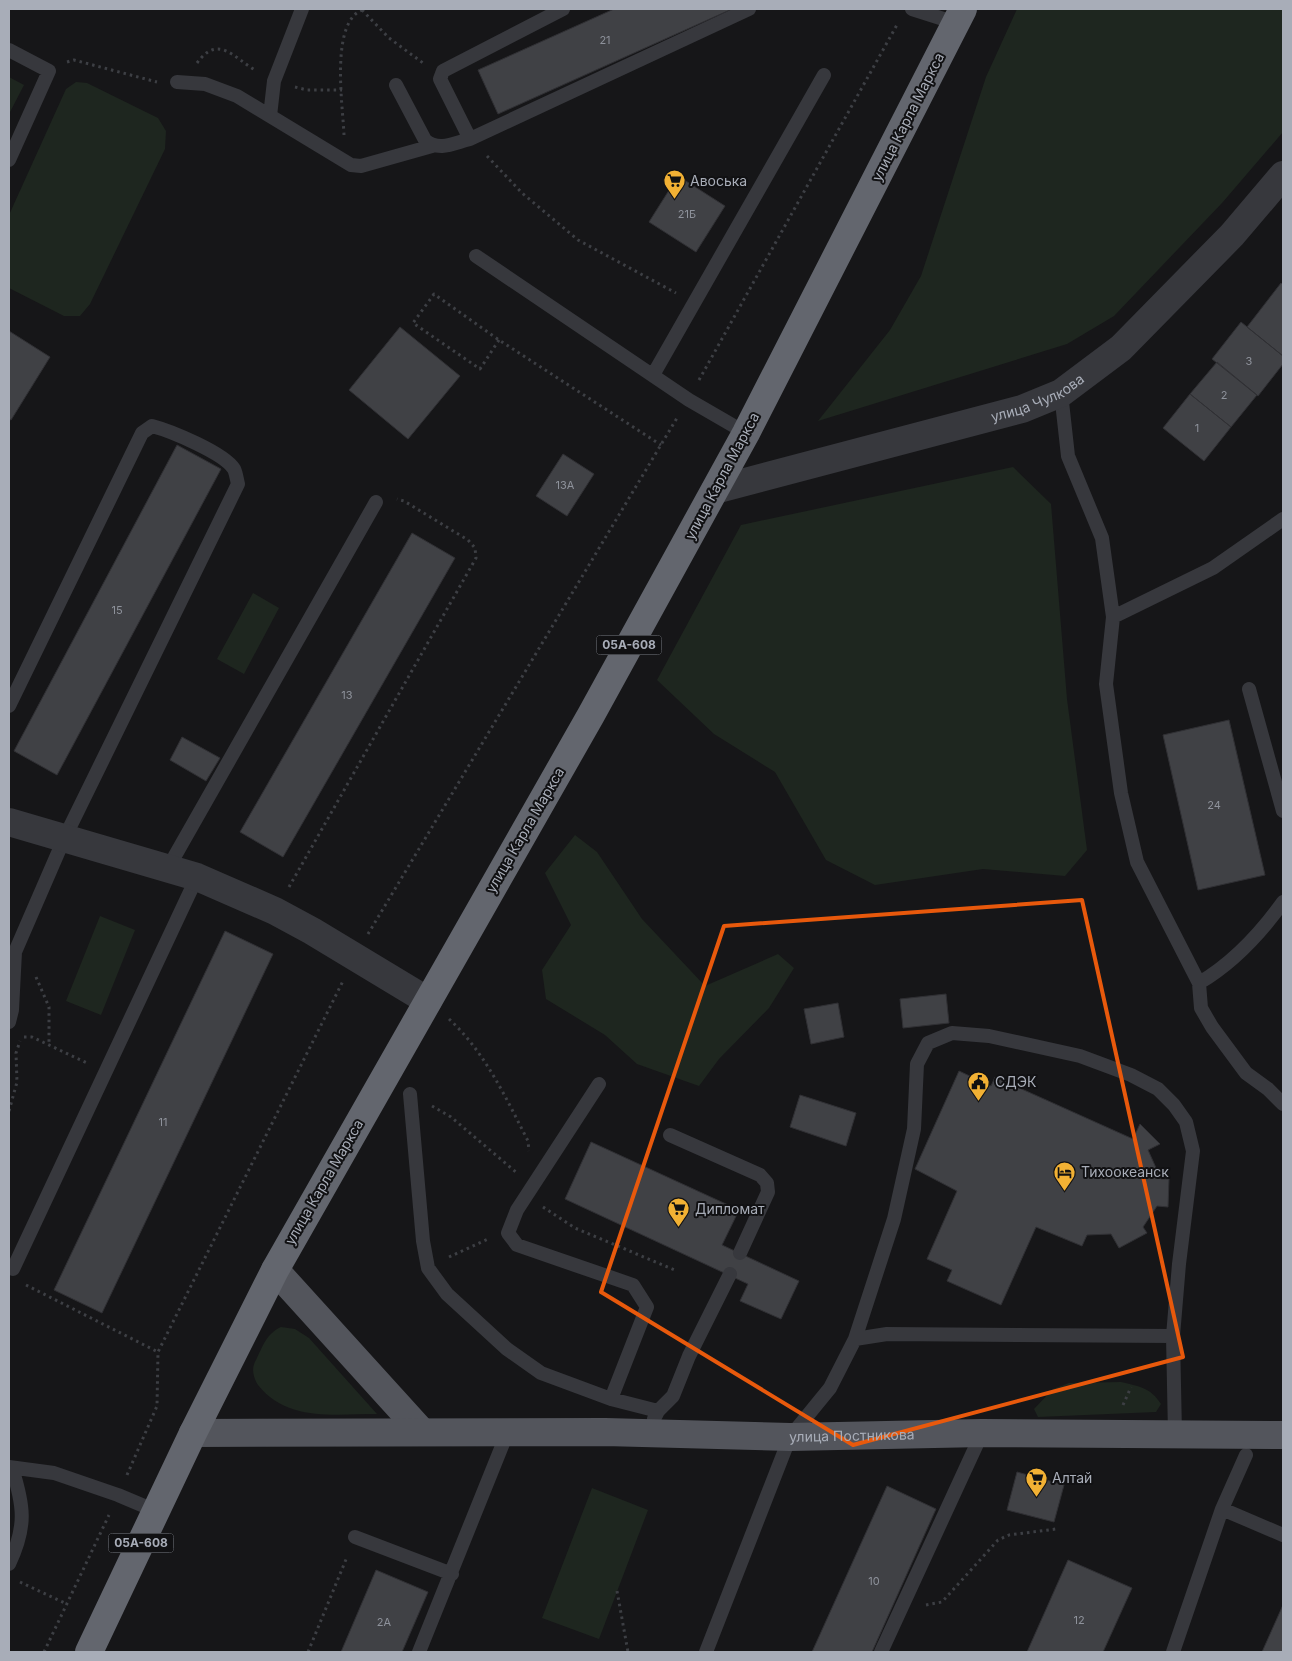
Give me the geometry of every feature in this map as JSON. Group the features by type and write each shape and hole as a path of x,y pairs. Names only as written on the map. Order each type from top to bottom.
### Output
{"highway":[{"name":"улица Карла Маркса","path":"89,1652 192,1433 275,1270 586,724 715,490 959,16"}],"main road":[{"path":"275,1270 421,1431"},
{"name":"улица Постникова","path":"192,1433 508,1431 653,1422 790,1437 982,1433 1283,1435"}],"street":[{"name":"улица Чулкова","path":"715,490 1022,409 1061,393 1121,348 1232,235 1283,175"},
{"path":"9,822 198,877 275,911 355,956 428,1001"}],"lane":[{"path":"270,116 274,81 302,9"},
{"path":"470,139 440,79 440,75 444,71 563,9"},
{"path":"396,85 425,140 432,146 439,148 470,139 750,9"},
{"path":"912,9 959,16"},
{"path":"9,50 49,71 9,160"},
{"path":"652,375 824,75"},
{"path":"177,82 205,84 238,96 350,165 361,166 432,146"},
{"path":"476,256 689,400 746,433"},
{"path":"1061,393 1068,456 1102,538 1112,617 1106,684 1121,793 1137,862 1199,983 1201,1008 1212,1027 1246,1073 1268,1089 1283,1104"},
{"path":"9,706 142,433 152,426 163,429 224,459 235,470 238,484 64,839 15,952 12,1010 9,1022"},
{"path":"168,868 376,502"},
{"path":"1112,617 1213,568 1283,519"},
{"path":"1249,689 1283,810"},
{"path":"13,1269 198,877"},
{"path":"1199,983 1224,968 1270,920 1283,902"},
{"path":"706,1652 790,1437 830,1388 855,1339 894,1219 914,1129 917,1064 928,1043 952,1033 989,1036 1080,1056 1131,1075 1158,1089 1174,1105 1186,1122 1193,1151 1179,1264 1173,1336 1175,1434"},
{"path":"600,1084 517,1210 508,1233 517,1245 633,1285 647,1307 611,1399"},
{"path":"410,1094 423,1241 428,1268 447,1294 514,1354 541,1373 611,1399 653,1422 673,1396 689,1356 730,1274"},
{"path":"670,1136 760,1175 767,1183 768,1192 740,1253"},
{"path":"855,1339 887,1334 1173,1336"},
{"path":"419,1652 508,1431"},
{"path":"881,1652 982,1433"},
{"path":"1173,1652 1222,1509 1246,1455"},
{"path":"9,1564 22,1523 22,1498 10,1467 54,1473 118,1495 156,1511"},
{"path":"1222,1509 1283,1534"},
{"path":"355,1538 452,1574"}],"path":[{"path":"340,160 344,138 340,60 345,29 350,18 363,9 406,52 440,75"},
{"path":"44,1652 118,1495 157,1406 158,1352 355,956 689,400 901,17"},
{"path":"470,139 522,193 578,240 683,297"},
{"path":"499,340 480,369 413,323 434,294 499,340 661,445"},
{"path":"275,911 476,558 475,548 468,540 404,501 391,498 376,502"},
{"path":"15,952 31,967 49,1006 49,1046"},
{"path":"428,1001 458,1028 495,1077 528,1141 533,1188"},
{"path":"9,1111 17,1082 16,1053 22,1037 32,1037 107,1072"},
{"path":"428,1268 477,1242"},
{"path":"13,1269 23,1283 30,1288 158,1352"},
{"path":"942,1602 998,1540 1009,1535 1056,1529"},
{"path":"308,1652 355,1538"},
{"path":"29,1586 67,1604"},
{"path":"617,1591 628,1652"}],"highlighted area":[{"path":"1082,900 1183,1357 853,1445 601,1292 724,926"}],"shaded area":[{"path":"1017,9 1283,9 1283,132 1222,203 1114,316 1067,344 818,421 890,330 921,276 986,77"},
{"path":"9,77 24,85 9,114"},
{"path":"76,82 87,83 158,118 166,131 165,149 90,304 80,316 64,316 9,288 9,215 66,89"},
{"path":"1013,467 1051,504 1067,699 1087,850 1065,876 983,869 875,885 826,860 775,772 714,734 657,680 741,525"},
{"path":"253,593 279,608 244,674 217,659"},
{"path":"575,835 597,852 642,919 705,986 778,954 794,968 769,1008 719,1059 699,1086 637,1064 605,1035 546,999 542,970 571,925 545,873"},
{"path":"100,916 135,930 101,1015 66,1001"},
{"path":"281,1327 295,1329 309,1338 377,1414 329,1415 313,1413 283,1405 270,1397 256,1382 253,1372 254,1363 272,1333"},
{"path":"1121,1382 1139,1386 1153,1394 1161,1404 1156,1412 1038,1417 1034,1409 1053,1389 1069,1383"},
{"path":"592,1488 648,1510 599,1639 542,1618"}],"building":[{"path":"614,9 732,9 498,114 478,70"},
{"path":"678,176 725,206 696,252 649,222"},
{"path":"1281,283 1283,285 1283,356 1247,327"},
{"path":"1241,322 1283,356 1283,364 1258,396 1212,359"},
{"path":"400,327 460,376 408,439 349,390"},
{"path":"9,331 50,357 11,420 9,419"},
{"path":"1217,362 1257,395 1231,427 1190,394"},
{"path":"1190,394 1231,427 1204,461 1163,428"},
{"path":"177,445 221,469 57,775 14,751"},
{"path":"563,454 594,474 567,516 536,496"},
{"path":"412,533 455,558 283,857 240,832"},
{"path":"1229,720 1265,875 1198,890 1163,735"},
{"path":"182,737 220,758 206,781 170,760"},
{"path":"225,931 273,954 102,1313 54,1290"},
{"path":"946,994 949,1023 903,1028 900,999"},
{"path":"838,1003 844,1037 811,1044 804,1009"},
{"path":"959,1071 991,1086 995,1077 1133,1139 1140,1124 1160,1144 1148,1150 1161,1179 1169,1179 1168,1207 1157,1206 1143,1227 1147,1233 1119,1248 1111,1234 1087,1235 1082,1246 1036,1227 1001,1305 947,1281 952,1270 927,1259 957,1191 915,1169"},
{"path":"800,1095 856,1113 846,1146 790,1127"},
{"name":"Дипломат","path":"591,1142 739,1210 722,1245 799,1281 781,1319 740,1301 748,1284 565,1199"},
{"name":"Алтай","path":"1017,1472 1064,1485 1054,1522 1007,1510"},
{"path":"887,1486 936,1509 872,1652 812,1652"},
{"path":"1068,1560 1132,1588 1103,1652 1027,1652"},
{"path":"376,1570 428,1592 402,1652 341,1652"},
{"path":"1283,1605 1283,1652 1262,1652"}],"place":[{"name":"Авоська","path":"674,200"},
{"name":"СДЭК","path":"979,1101"},
{"name":"Тихоокеанск","path":"1065,1191"},
{"name":"Дипломат","path":"679,1228"},
{"name":"Алтай","path":"1036,1497"}]}
